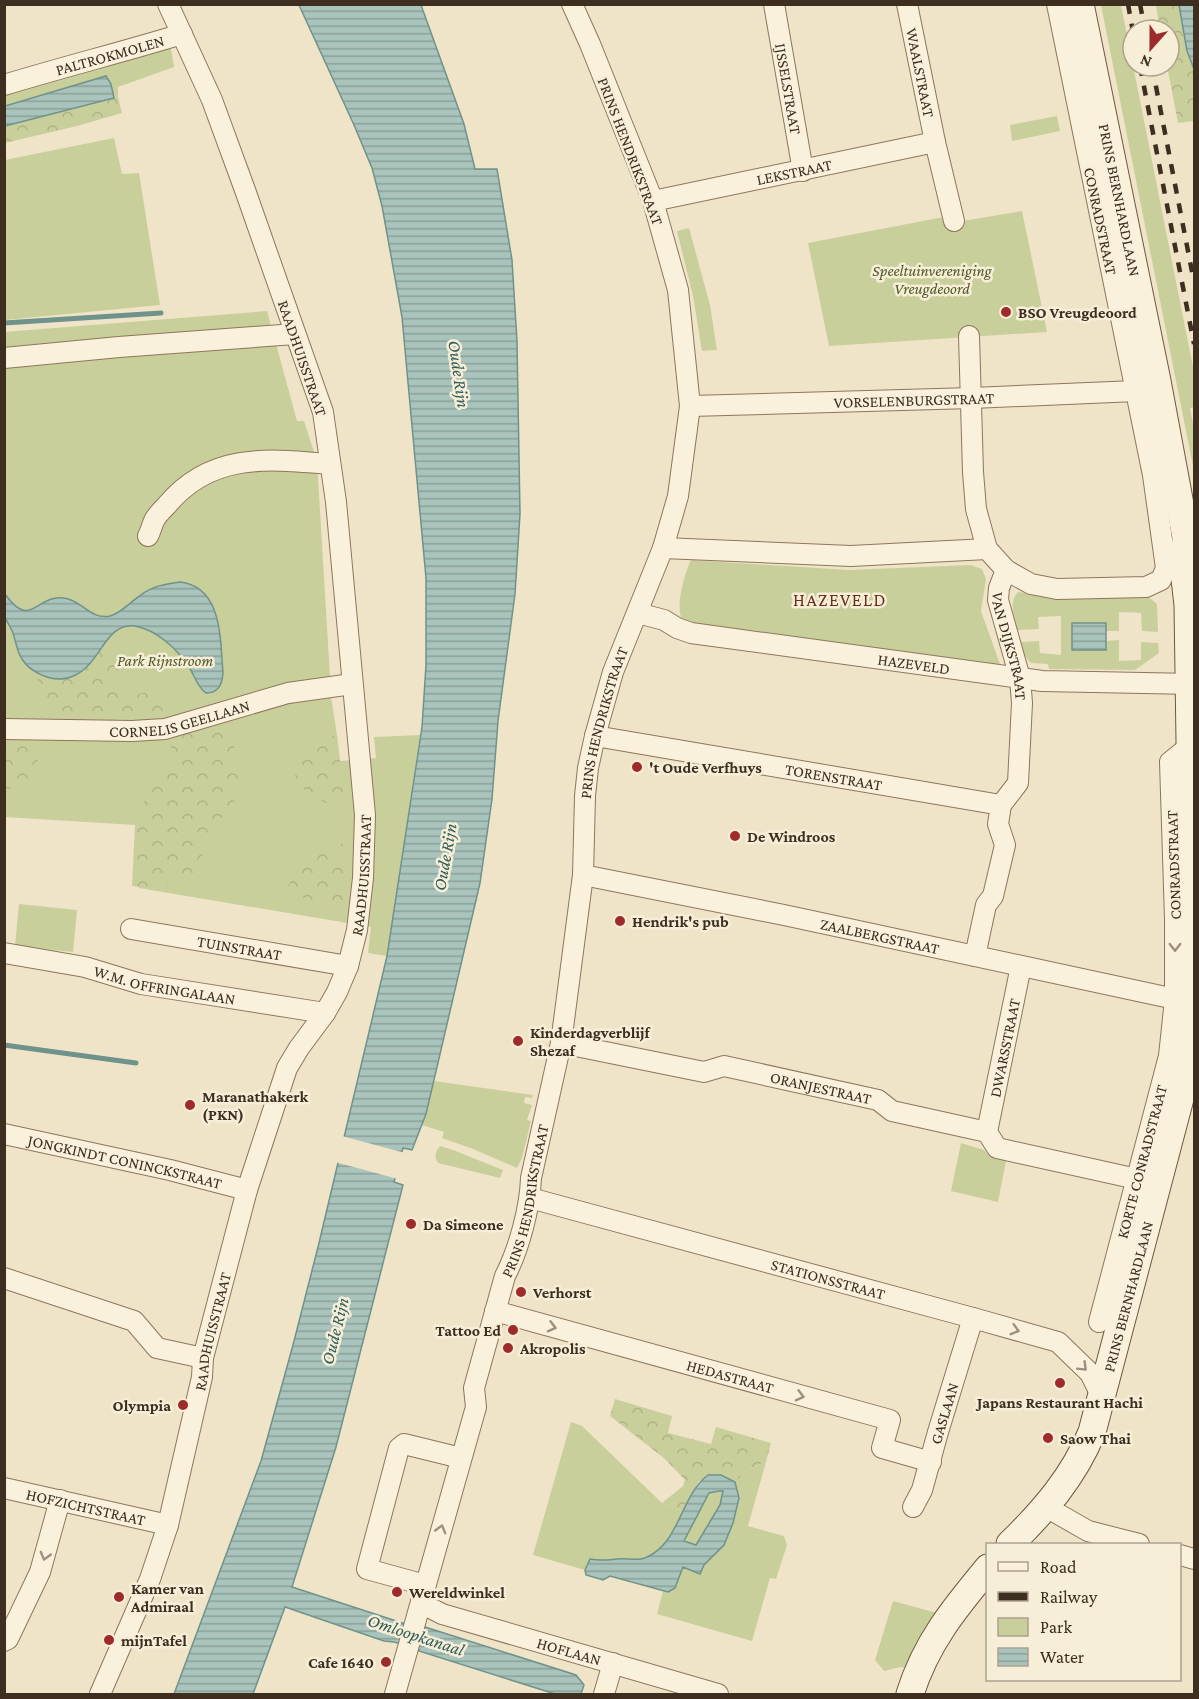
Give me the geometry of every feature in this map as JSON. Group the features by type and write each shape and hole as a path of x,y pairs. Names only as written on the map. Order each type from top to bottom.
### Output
{"main road":[{"name":"PRINS BERNHARDLAAN","path":"1080,4 1190,546 1184,570 1188,605 1193,745 1185,1005"},
{"name":"PRINS BERNHARDLAAN","path":"1031,1543 1053,1511 1084,1452 1102,1397 1183,1087 1194,1024"},
{"name":"PRINS BERNHARDLAAN","path":"1013,1543 1085,1483 1099,1461 1125,1382 1158,1236 1194,1100"},
{"path":"910,1695 919,1669 943,1624 986,1569"},
{"path":"928,1695 955,1630 986,1589"}],"street":[{"name":"PALTROKMOLEN","path":"4,86 66,66 128,51 182,34 168,4"},
{"name":"PRINS HENDRIKSTRAAT","path":"395,1695 476,1407 474,1388 505,1276 512,1262 530,1198 531,1178 561,1043 583,875 588,768 614,672 663,548 678,496 690,406 678,290 653,201 572,4"},
{"name":"IJSSELSTRAAT","path":"774,4 803,171"},
{"name":"WAALSTRAAT","path":"907,4 935,142 954,221"},
{"name":"CONRADSTRAAT","path":"1006,570 1031,584 1057,589 1146,587 1161,580 1166,568 1153,475 1057,4"},
{"name":"RAADHUISSTRAAT","path":"100,1695 150,1579 168,1525 202,1377 203,1358 248,1190 287,1068 325,1013 348,966 357,930 363,878 365,815 336,502 323,412 246,190 216,112 182,34"},
{"name":"LEKSTRAAT","path":"653,201 935,142"},
{"path":"4,358 295,334"},
{"name":"VAN DIJKSTRAAT","path":"969,336 976,509 987,549 1006,570 999,588 998,600 1020,678 1022,704 1018,783 1001,805"},
{"name":"VORSELENBURGSTRAAT","path":"690,406 1136,391"},
{"path":"148,536 154,520 178,491 210,471 236,463 266,460 330,464"},
{"path":"663,548 851,556 987,549"},
{"name":"HAZEVELD","path":"638,613 664,620 691,633 1042,681 1191,684"},
{"name":"CORNELIS GEELLAAN","path":"4,729 132,731 165,729 288,693 352,684"},
{"name":"TORENSTRAAT","path":"595,736 1001,805"},
{"path":"975,956 986,905 993,896 1005,845 998,824 1001,805"},
{"name":"ZAALBERGSTRAAT","path":"583,875 975,956 1185,1005"},
{"name":"TUINSTRAAT","path":"131,929 348,966"},
{"name":"W.M. OFFRINGALAAN","path":"4,953 85,967 141,984 325,1013"},
{"name":"DWARSSTRAAT","path":"987,1132 1021,966"},
{"name":"KORTE CONRADSTRAAT","path":"1099,1322 1168,1056 1185,1005"},
{"name":"ORANJESTRAAT","path":"561,1043 704,1072 724,1066 878,1100 892,1111 987,1132 997,1148 1137,1179"},
{"name":"JONGKINDT CONINCKSTRAAT","path":"4,1134 170,1170 248,1190"},
{"name":"STATIONSSTRAAT","path":"530,1198 1058,1342 1090,1373 1102,1397"},
{"path":"4,1278 134,1321 157,1348 203,1358"},
{"name":"HEDASTRAAT","path":"495,1311 890,1420 882,1448 931,1462"},
{"name":"GASLAAN","path":"913,1507 922,1490 931,1462 973,1318"},
{"path":"423,1594 367,1569 399,1448 404,1444 461,1458"},
{"name":"HOFZICHTSTRAAT","path":"4,1488 168,1525"},
{"path":"4,1641 8,1640 40,1572 60,1500"},
{"path":"1053,1511 1088,1531 1132,1543"},
{"name":"HOFLAAN","path":"423,1594 442,1614 718,1695"},
{"path":"604,1695 613,1663"}],"green space":[{"path":"1101,5 1121,5 1124,18 1121,18 1121,78 1136,78 1194,372 1194,407 1190,408 1194,429 1194,471"},
{"path":"1156,5 1179,5 1187,51 1194,69 1194,121 1178,123 1169,78 1181,78 1181,18 1158,18"},
{"path":"159,47 171,48 174,67 118,87 118,97 114,98 111,84 105,76 5,106 5,94"},
{"path":"118,97 122,113 5,143 4,126"},
{"path":"1057,116 1060,131 1012,141 1010,125"},
{"path":"114,138 122,174 139,173 160,305 5,320 5,160"},
{"name":"Speeltuinvereniging Vreugdeoord","path":"1022,211 1047,332 829,346 808,243 949,216 951,223"},
{"path":"689,228 710,305 717,350 702,351 693,296 677,231"},
{"name":"Park Rijnstroom","path":"267,311 297,421 304,421 317,461 330,676 328,677 340,761 376,758 374,737 420,735 387,956 368,953 371,927 139,888 142,819 137,819 135,825 5,817 4,332"},
{"path":"691,560 848,570 971,565 982,569 986,579 981,611 1000,664 993,669 690,626 680,614 680,598"},
{"path":"1018,592 1052,596 1145,594 1157,604 1158,632 1142,631 1141,613 1119,612 1119,631 1106,631 1106,641 1119,640 1119,661 1141,660 1141,642 1158,643 1159,653 1135,670 1049,669 1048,664 1031,663 1024,655 1021,642 1039,641 1040,653 1061,655 1061,616 1038,617 1039,629 1017,630 1012,605"},
{"path":"99,651 115,663 118,671 118,690 123,697 153,691 163,694 174,716 131,725 63,722 48,713 36,672 51,678 92,661"},
{"path":"227,722 229,737 246,772 247,781 241,793 208,834 203,850 199,881 170,876 167,890 132,886 135,825 140,810 177,735"},
{"path":"337,735 346,808 322,802 309,794 298,782 295,774 294,754 304,745"},
{"path":"5,742 38,743 37,787 5,789"},
{"path":"347,842 344,905 284,895 295,875 309,861"},
{"path":"19,904 77,910 73,952 15,946"},
{"path":"434,1081 533,1095 532,1098 525,1097 524,1103 532,1105 527,1120 531,1121 522,1158 517,1168 442,1138 444,1132 422,1125"},
{"path":"961,1143 984,1150 990,1157 1006,1161 998,1202 951,1191"},
{"path":"440,1146 503,1170 500,1178 438,1163 436,1154"},
{"path":"615,1399 672,1416 668,1433 711,1444 716,1427 771,1443 766,1462 749,1469 735,1482 721,1475 699,1481 684,1511 662,1503 683,1486 685,1480 665,1459 610,1416"},
{"path":"571,1422 582,1426 662,1503 684,1511 668,1540 656,1552 642,1559 590,1559 585,1570 533,1555"},
{"path":"766,1462 748,1526 784,1536 787,1545 776,1579 770,1578 752,1641 657,1614 663,1591 668,1592 675,1588 683,1567 700,1574 704,1565 724,1545 733,1523 739,1498 735,1482 749,1469"},
{"path":"723,1491 720,1505 696,1545 684,1540 710,1493"},
{"path":"893,1601 937,1613 912,1669 900,1667 884,1671 875,1660"}],"water":[{"path":"299,5 421,5 464,124 475,169 497,169 512,260 517,341 520,514 515,594 498,721 492,799 480,883 426,1114 412,1150 403,1148 394,1182 403,1185 336,1447 292,1587 424,1630 425,1627 576,1675 584,1685 581,1694 555,1694 419,1651 419,1649 384,1641 285,1607 253,1694 174,1694 261,1461 293,1345 387,956 422,727 426,665 426,578 402,317 382,206 372,168"},
{"path":"1179,5 1194,5 1194,69 1187,51"},
{"path":"106,76 111,84 114,98 5,126 5,106"},
{"path":"180,582 194,586 204,594 212,604 216,617 223,673 219,687 210,693 200,688 184,660 166,641 135,626 126,626 111,635 89,665 78,674 64,679 45,676 34,671 22,659 4,614 5,594 21,610 34,608 54,598 64,598 76,602 91,613 110,616 150,589"},
{"path":"1072,623 1106,623 1106,650 1072,650"},
{"path":"708,1475 721,1475 735,1482 739,1498 733,1523 724,1545 704,1565 700,1574 683,1567 675,1588 668,1592 610,1576 603,1580 586,1575 585,1570 590,1559 639,1559 657,1551 673,1531 699,1484","holes":["723,1491 720,1505 696,1545 684,1541 709,1493"]}],"pier":[{"path":"342,1136 405,1153 398,1179 335,1162"}],"waterway":[{"path":"4,323 161,313"},
{"path":"4,1045 136,1063"}],"railway":[{"path":"1128,4 1130,18"},
{"path":"1140,4 1143,18"},
{"path":"1142,78 1194,344"},
{"path":"1154,78 1194,282"}],"place":[{"name":"BSO Vreugdeoord","path":"1006,312"},
{"name":"'t Oude Verfhuys","path":"637,767"},
{"name":"De Windroos","path":"735,836"},
{"name":"Hendrik's pub","path":"620,921"},
{"name":"Kinderdagverblijf Shezaf","path":"518,1041"},
{"name":"Maranathakerk (PKN)","path":"190,1105"},
{"name":"Da Simeone","path":"411,1224"},
{"name":"Verhorst","path":"521,1292"},
{"name":"Tattoo Ed","path":"513,1330"},
{"name":"Akropolis","path":"508,1348"},
{"name":"Japans Restaurant Hachi","path":"1060,1383"},
{"name":"Olympia","path":"183,1405"},
{"name":"Saow Thai","path":"1048,1438"},
{"name":"Wereldwinkel","path":"397,1592"},
{"name":"Kamer van Admiraal","path":"119,1597"},
{"name":"mijnTafel","path":"109,1640"},
{"name":"Cafe 1640","path":"386,1662"}],"district":[{"name":"HAZEVELD","path":"840,600"}],"water label":[{"name":"Oude Rijn","path":"459,374"},
{"name":"Oude Rijn","path":"445,857"},
{"name":"Oude Rijn","path":"335,1331"},
{"name":"Omloopkanaal","path":"416,1635"}]}
